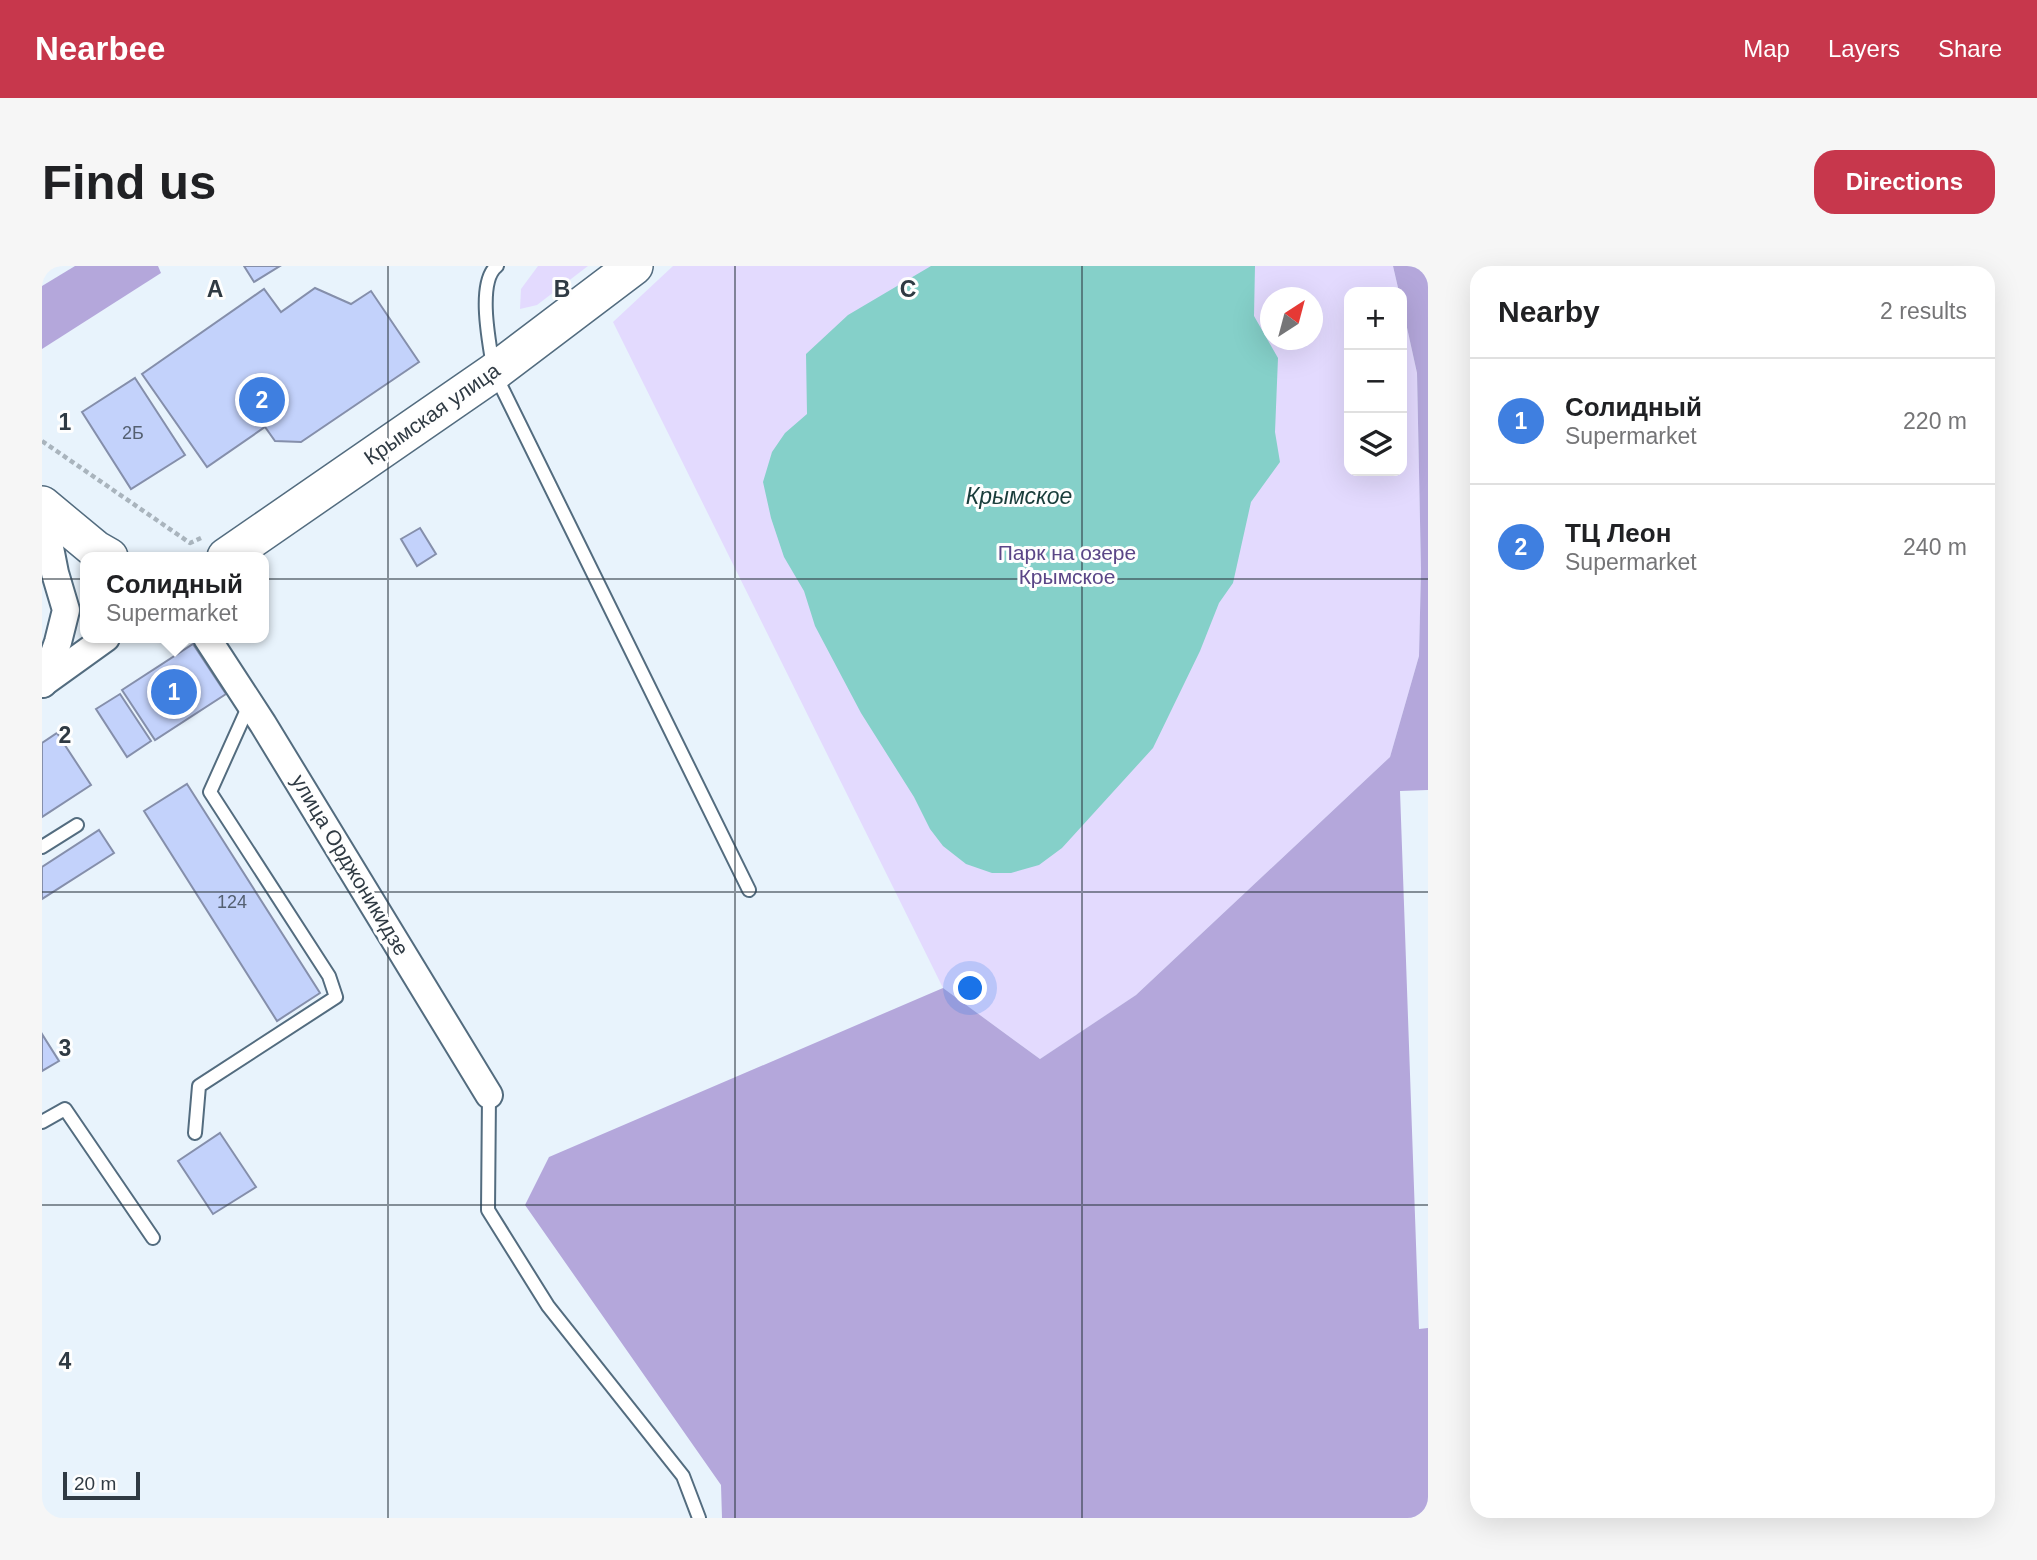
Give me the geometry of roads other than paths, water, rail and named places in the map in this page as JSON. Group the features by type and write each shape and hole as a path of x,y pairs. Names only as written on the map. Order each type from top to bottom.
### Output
{"main road":[{"name":"Крымская улица","path":"219,545 494,372 634,266"},
{"path":"42,506 99,552"}],"street":[{"path":"42,506 55,573 66,610 58,642 42,684"},
{"path":"42,684 99,643"},
{"name":"улица Орджоникидзе","path":"210,643 489,1095"}],"lane":[{"path":"497,266 491,271 485,290 494,372 749,890"},
{"path":"195,1133 199,1086 336,997 329,976 210,792 250,704"},
{"path":"42,847 77,825"},
{"path":"489,1095 488,1210 548,1306 683,1476 699,1518"},
{"path":"42,1122 65,1109 153,1238"}],"water":[{"name":"Крымское","path":"931,266 1255,266 1254,316 1260,326 1260,350 1273,350 1278,358 1275,432 1280,462 1251,502 1233,583 1219,603 1200,651 1153,748 1062,848 1039,865 1011,873 992,873 966,864 943,846 930,829 914,797 861,713 815,626 804,591 784,557 763,482 772,452 785,433 807,414 806,354 848,315"}],"place":[{"name":"ТЦ Леон","path":"262,400"},
{"name":"Солидный","path":"174,692"}],"park label":[{"name":"Парк на озере Крымское","path":"1067,565"}]}
